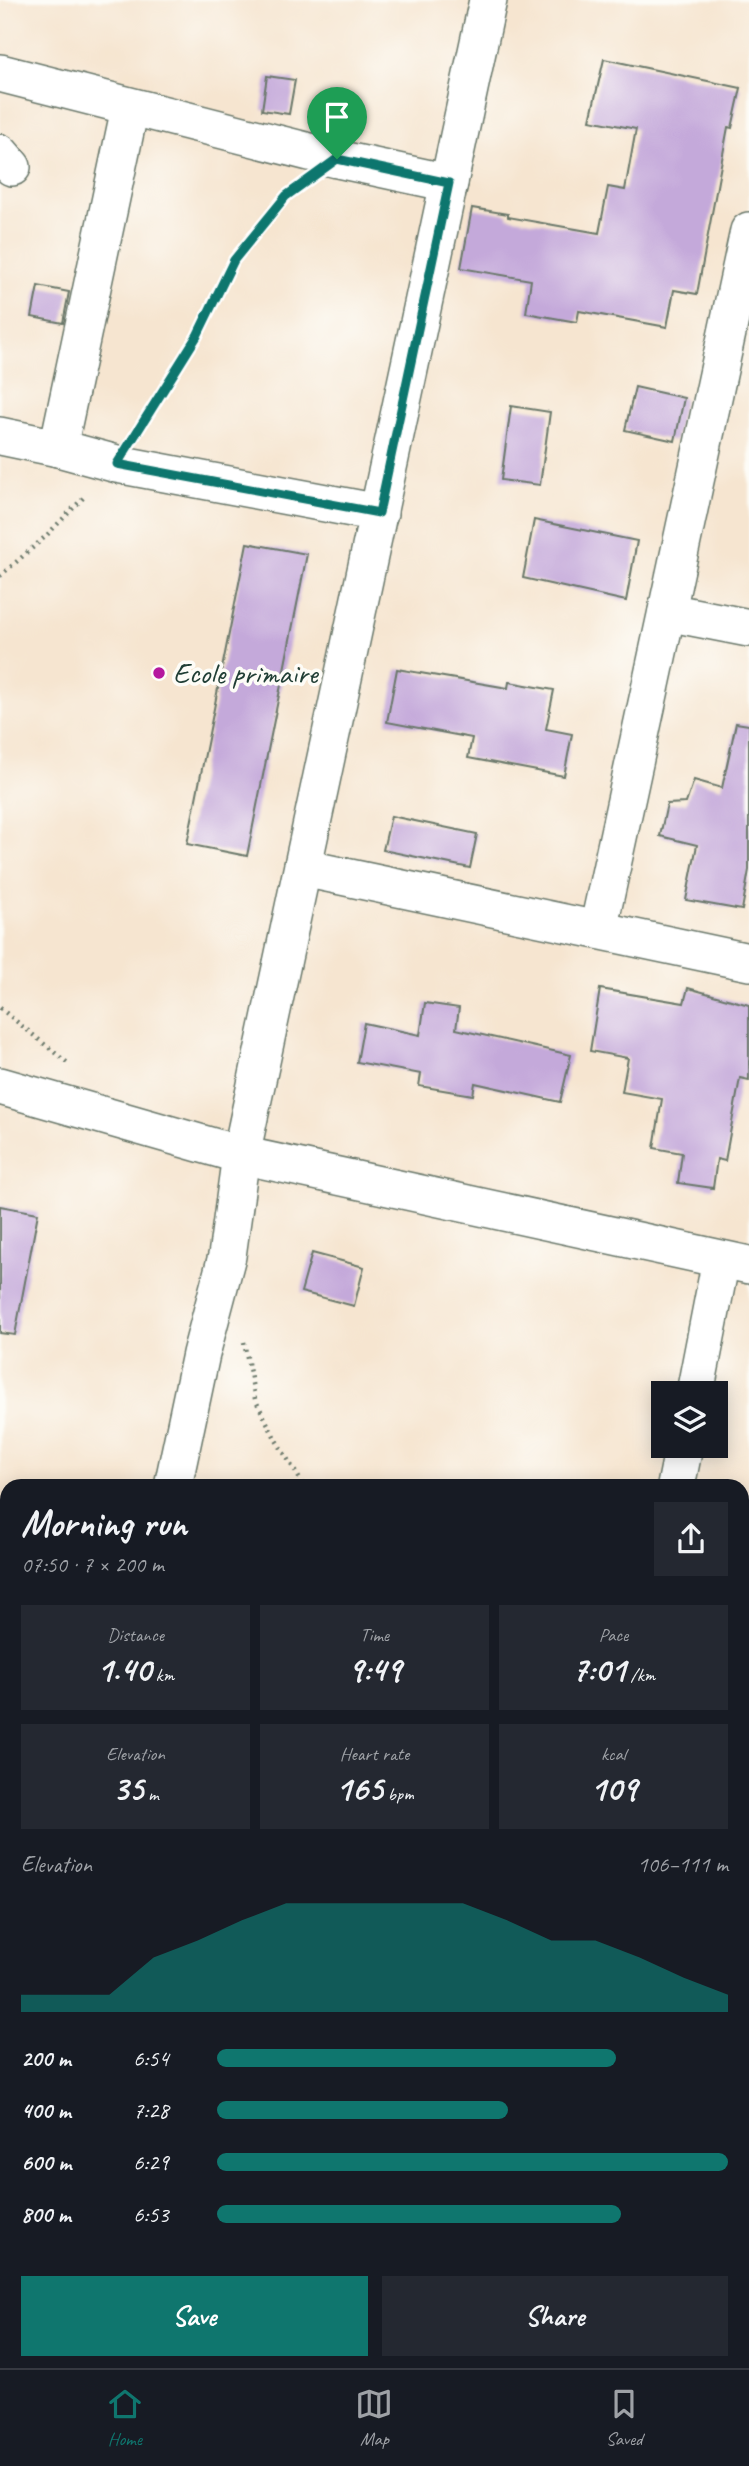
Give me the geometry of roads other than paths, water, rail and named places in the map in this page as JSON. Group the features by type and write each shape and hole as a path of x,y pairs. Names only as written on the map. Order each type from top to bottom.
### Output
{"street":[{"path":"174,1479 201,1354 228,1256 242,1156 488,0"},
{"path":"0,73 337,159 449,183"},
{"path":"58,448 130,108"},
{"path":"598,930 749,231"},
{"path":"0,436 117,464 379,513"},
{"path":"667,612 749,628"},
{"path":"303,867 749,962"},
{"path":"0,1086 242,1156 735,1262 699,1381"},
{"path":"678,1479 682,1458"}],"place":[{"name":"Ecole primaire","path":"159,673"}]}
